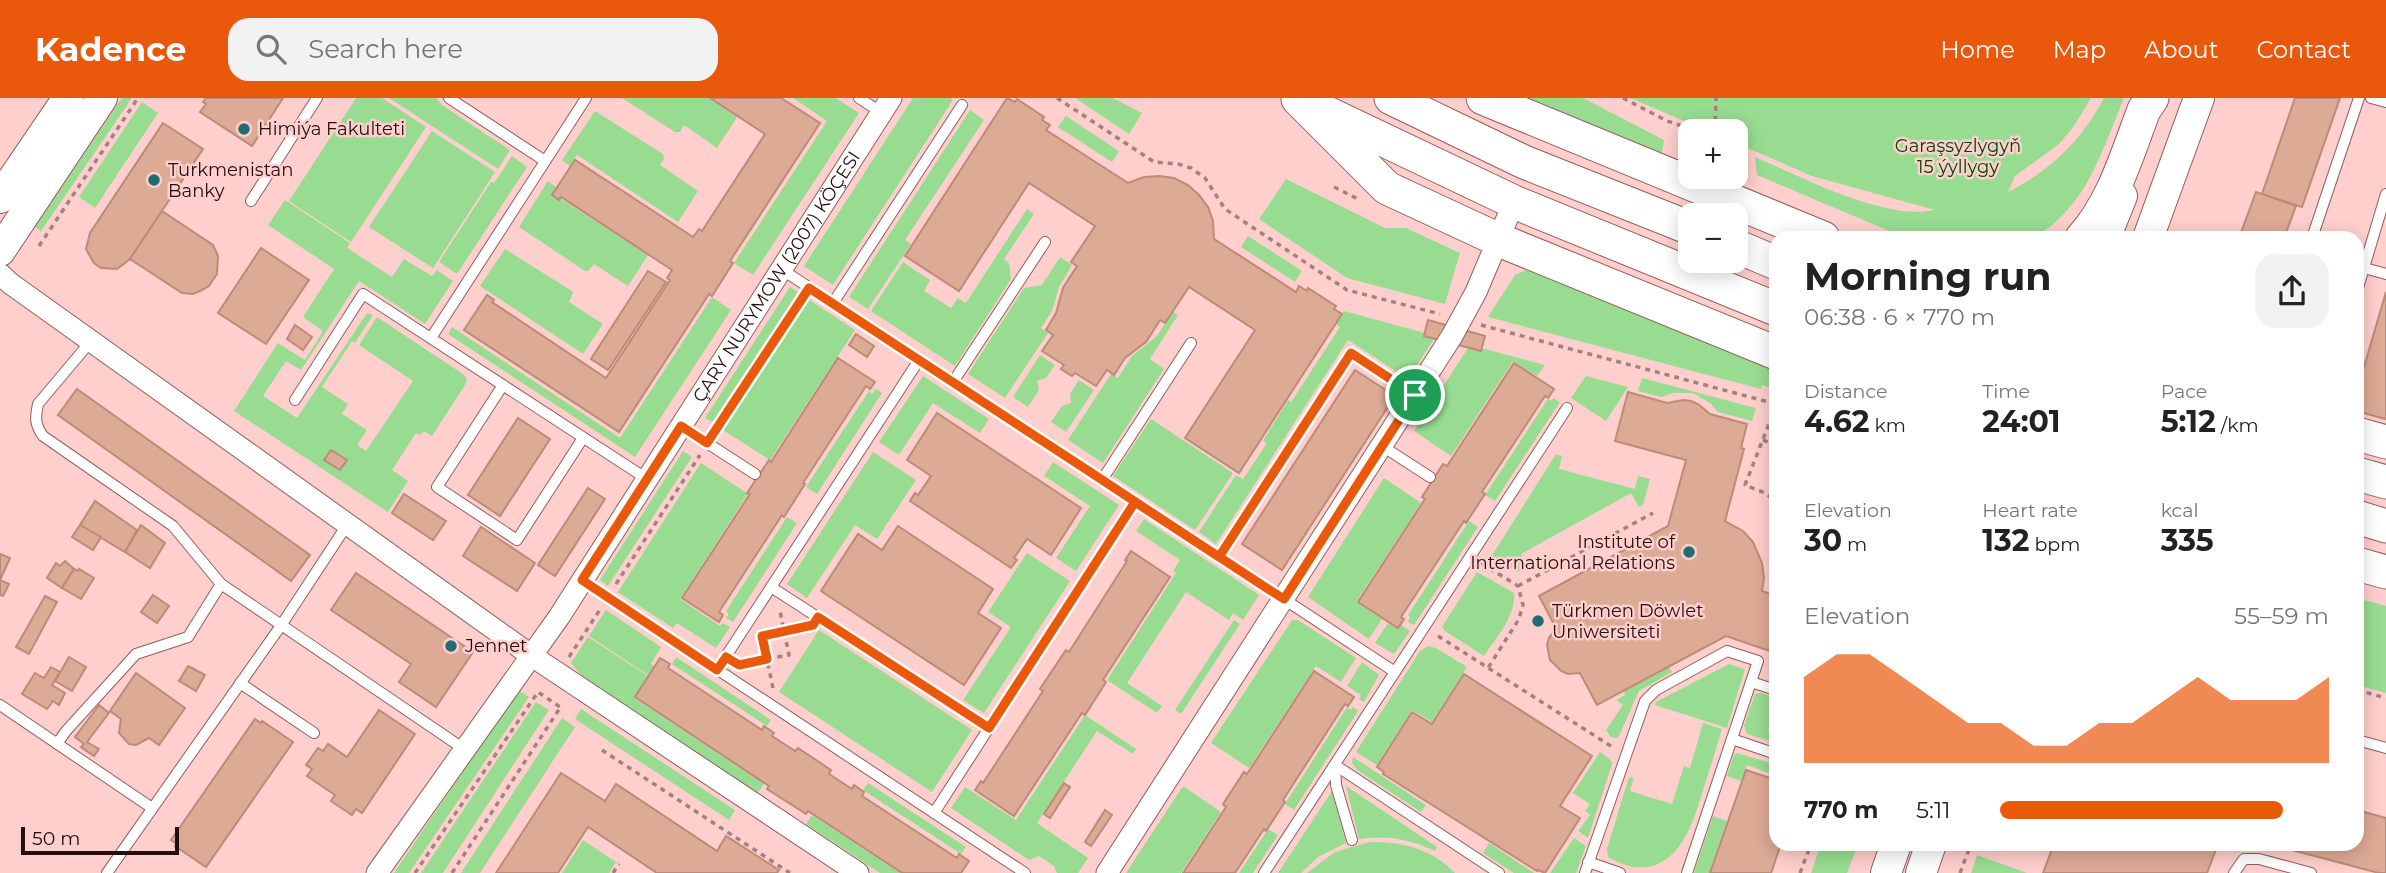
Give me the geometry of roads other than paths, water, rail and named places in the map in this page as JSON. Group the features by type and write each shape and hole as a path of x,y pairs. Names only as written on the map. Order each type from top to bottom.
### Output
{"main road":[{"path":"0,198 68,98"},
{"path":"0,250 102,98"},
{"path":"1391,98 1524,162 1678,223"},
{"path":"1483,98 1807,231"},
{"path":"2088,231 2109,200 2144,110 2152,98"},
{"path":"2108,231 2161,98"},
{"path":"2151,231 2199,98"},
{"path":"1296,99 1514,202 1769,306"},
{"path":"1296,99 1387,188 1499,240 1769,350"},
{"path":"1748,251 1769,259"},
{"path":"2364,436 2386,442"},
{"path":"2364,476 2386,482"},
{"path":"2364,519 2386,526"},
{"path":"2364,566 2386,572"},
{"path":"1885,873 1893,851"},
{"path":"1921,873 1929,851"}],"street":[{"name":"ÇARY NURYMOW (2007) KÖÇESI","path":"377,873 532,656 886,105"},
{"path":"1107,873 1461,320 1476,292 1514,202"},
{"path":"0,274 532,656 858,873"}],"lane":[{"path":"251,201 317,98"},
{"path":"449,98 545,161"},
{"path":"430,338 586,98"},
{"path":"859,98 886,105"},
{"path":"2314,231 2359,98"},
{"path":"2371,98 2386,102"},
{"path":"833,303 962,105"},
{"path":"2364,258 2386,194"},
{"path":"954,382 1045,242"},
{"path":"2364,268 2386,274"},
{"path":"781,269 1395,672"},
{"path":"295,400 363,294 647,479"},
{"path":"91,341 38,404 35,417 43,436 173,526 220,584 464,749"},
{"path":"1102,480 1191,343"},
{"path":"1219,557 1351,353 1415,395"},
{"path":"717,670 919,360"},
{"path":"503,386 437,487 517,540 583,438"},
{"path":"1264,873 1567,408"},
{"path":"681,426 755,474"},
{"path":"1382,446 1430,477"},
{"path":"934,813 1135,502"},
{"path":"107,873 282,624 348,525"},
{"path":"582,580 1025,873"},
{"path":"58,744 66,731 136,654 188,637 220,584"},
{"path":"769,591 818,617 989,728"},
{"path":"1620,873 1587,868 1645,701 1656,690 1727,651 1758,662 1687,873"},
{"path":"1751,682 1769,688"},
{"path":"240,683 314,733"},
{"path":"0,705 152,808"},
{"path":"1732,739 1769,752"},
{"path":"2364,742 2386,748"},
{"path":"1335,765 1336,785 1352,841"},
{"path":"1335,765 1499,873"},
{"path":"2234,873 2245,859 2259,859 2311,873"}],"place":[{"name":"Himiýa Fakulteti","path":"244,129"},
{"name":"Turkmenistan Banky","path":"154,180"},
{"name":"Institute of International Relations","path":"1689,552"},
{"name":"Türkmen Döwlet Uniwersiteti","path":"1538,621"},
{"name":"Jennet","path":"451,646"}],"park label":[{"name":"Garaşsyzlygyň 15 ýyllygy","path":"1958,156"}]}
